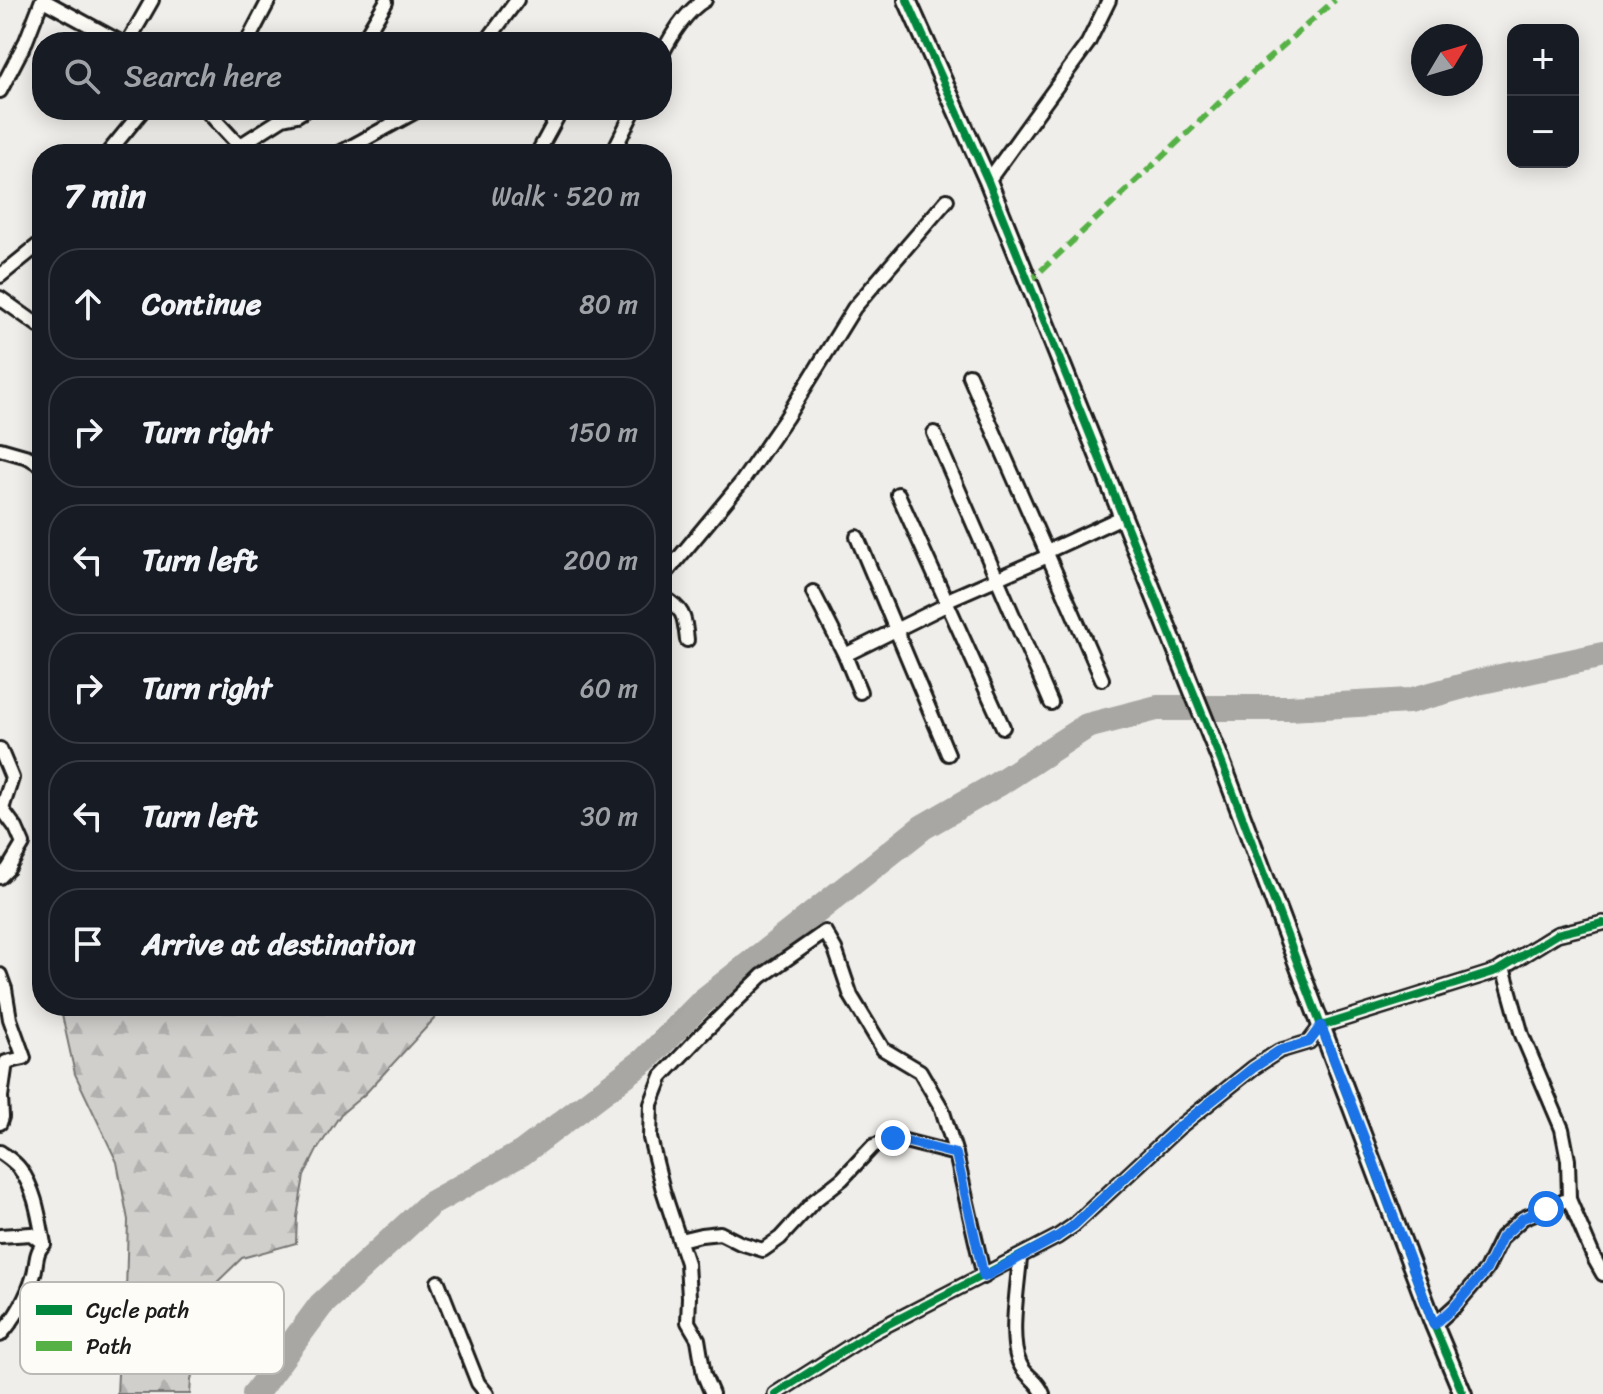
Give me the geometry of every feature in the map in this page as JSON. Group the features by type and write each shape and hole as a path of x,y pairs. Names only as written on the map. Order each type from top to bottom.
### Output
{"street":[{"path":"0,91 43,0 102,32"},
{"path":"134,32 152,0"},
{"path":"252,32 269,0"},
{"path":"493,32 517,0"},
{"path":"672,37 695,5 705,0"},
{"path":"907,0 988,181 1223,766 1434,1325 1463,1394"},
{"path":"988,181 1088,43 1109,0"},
{"path":"368,32 386,2"},
{"path":"115,144 135,120"},
{"path":"215,120 237,144"},
{"path":"250,144 280,120"},
{"path":"356,144 400,120"},
{"path":"542,144 556,120"},
{"path":"617,144 629,120"},
{"path":"672,566 741,483 786,418 854,308 947,200"},
{"path":"0,276 32,250"},
{"path":"0,298 32,321"},
{"path":"969,375 1102,679"},
{"path":"934,433 1051,703"},
{"path":"0,449 32,460"},
{"path":"898,494 1003,727"},
{"path":"845,655 1122,517"},
{"path":"857,537 948,754"},
{"path":"813,592 860,692"},
{"path":"672,603 679,608 685,620 687,640"},
{"path":"0,749 12,778 2,809 23,844 0,877"},
{"path":"775,1394 871,1333 1057,1237 1073,1226 1178,1128 1253,1068 1279,1051 1309,1042 1321,1026 1497,971 1557,934 1603,923"},
{"path":"712,1394 704,1375 698,1339 688,1322 687,1263 650,1138 651,1104 662,1076 762,976 825,932 835,949 851,996 883,1049 920,1071 942,1109 956,1154 984,1277"},
{"path":"1503,967 1522,1035 1562,1129 1568,1160 1569,1199 1603,1274"},
{"path":"0,975 10,1019 24,1058 6,1062 0,1123"},
{"path":"0,1001 5,989"},
{"path":"680,1240 720,1233 763,1250 780,1238 873,1146 893,1138 956,1154"},
{"path":"0,1152 19,1167 32,1192 44,1244"},
{"path":"1434,1325 1486,1270 1502,1237 1523,1218 1569,1199"},
{"path":"0,1236 31,1234 44,1244"},
{"path":"31,1282 38,1249 44,1244"},
{"path":"1020,1258 1014,1340 1020,1365 1043,1394"},
{"path":"438,1282 478,1383 487,1394"},
{"path":"0,1335 13,1321 20,1306"}],"green space":[{"path":"62,1016 437,1016 365,1094 341,1114 317,1150 304,1176 296,1243 242,1258 217,1282 126,1282 128,1220 117,1162 75,1074"},
{"path":"118,1374 192,1374 190,1394 117,1394"}],"waterway":[{"path":"284,1355 321,1305 430,1204 522,1153 645,1060 703,1001 923,827 998,784 1087,726 1157,708 1289,708 1409,701 1482,681 1603,655"},
{"path":"255,1394 270,1374"}],"marked path":[{"path":"1028,283 1234,89 1335,0"}],"cycle path":[{"path":"907,0 988,181 1223,766 1434,1325 1463,1394"},
{"path":"775,1394 871,1333 1057,1237 1073,1226 1178,1128 1253,1068 1279,1051 1309,1042 1321,1026 1497,971 1557,934 1603,923"}],"route":[{"path":"893,1138 956,1154 984,1277 1073,1226 1178,1128 1253,1068 1279,1051 1309,1042 1321,1026 1434,1325 1486,1270 1502,1237 1523,1218 1546,1209"}]}
